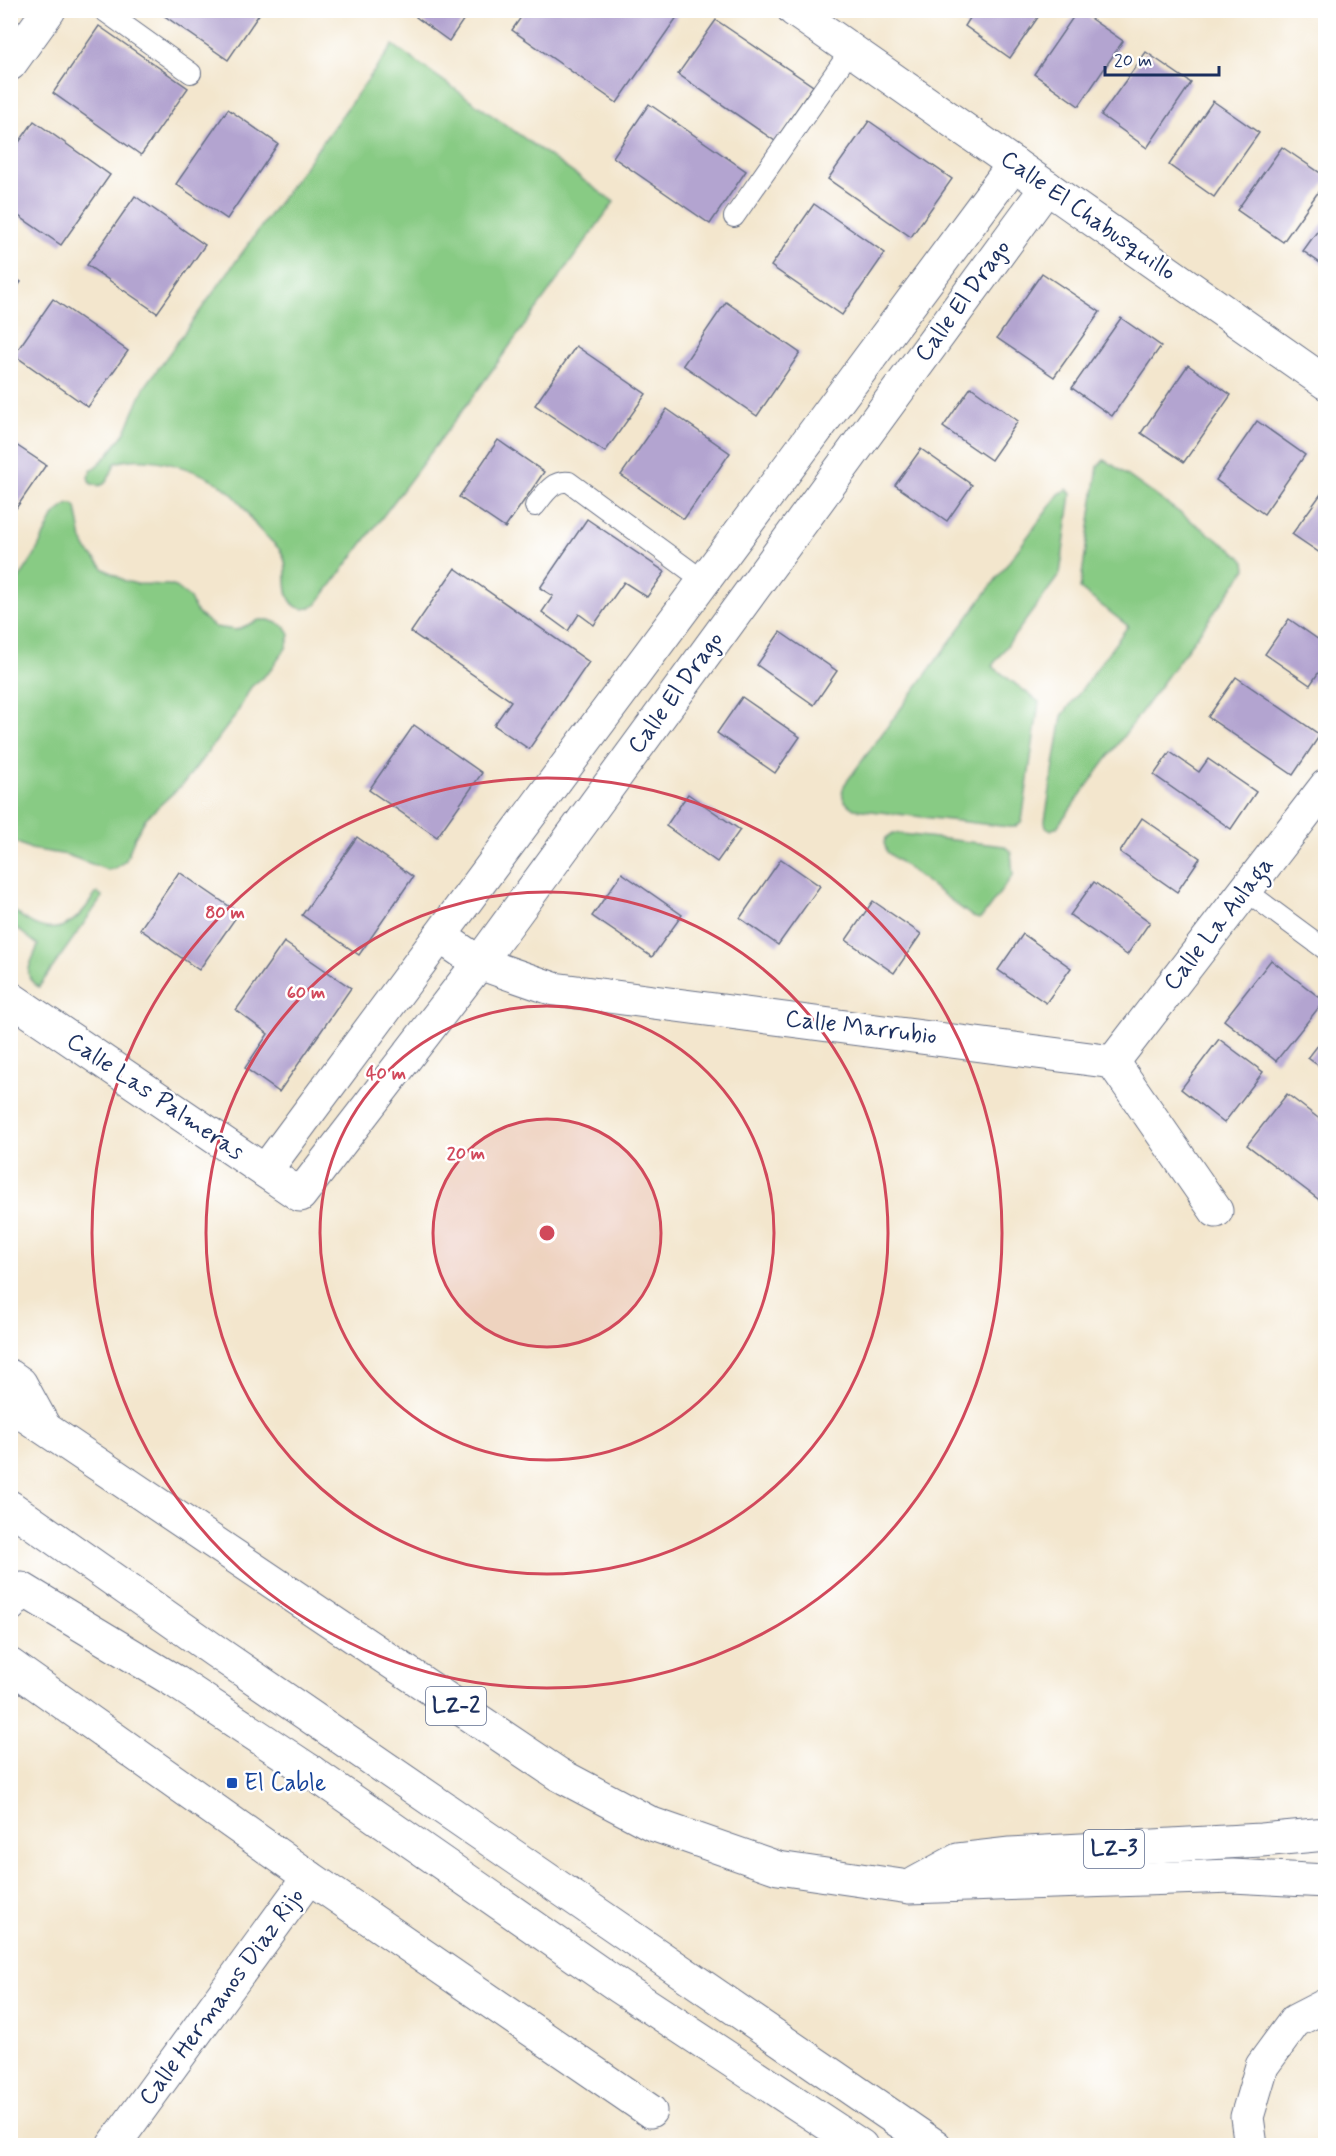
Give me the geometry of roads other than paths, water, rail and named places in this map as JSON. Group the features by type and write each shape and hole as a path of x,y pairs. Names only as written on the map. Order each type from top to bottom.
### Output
{"main road":[{"path":"10,64 49,10"},
{"name":"Calle El Chabusquillo","path":"794,10 1326,383"},
{"name":"Calle El Drago","path":"265,1171 1014,164"},
{"name":"Calle El Drago","path":"300,1196 479,963 1047,187"},
{"name":"Calle La Aulaga","path":"1113,1062 1326,786"},
{"name":"Calle Marrubio","path":"440,936 479,963 554,989 1113,1062"},
{"name":"Calle Las Palmeras","path":"10,998 300,1196"},
{"path":"1113,1062 1216,1211"},
{"path":"10,1376 20,1383 46,1429"},
{"name":"LZ-2","path":"10,1405 548,1768 652,1824 778,1868 909,1887 1233,1876 1326,1881"},
{"path":"10,1507 264,1684 935,2143"},
{"path":"14,1592 176,1682 310,1771 620,1987 861,2145"},
{"path":"10,1665 309,1877 650,2111"},
{"name":"LZ-3","path":"909,1887 958,1860 1010,1854 1261,1840 1326,1834"},
{"name":"Calle Hermanos Diaz Rijo","path":"113,2145 309,1877"},
{"path":"1251,2145 1247,2117 1262,2066 1295,2021 1326,2005"}],"lane":[{"path":"103,10 191,73"},
{"path":"734,217 850,50"},
{"path":"535,506 550,487 560,481 569,482 704,580"},
{"path":"1245,890 1326,950"}],"place":[{"name":"El Cable","path":"232,1783"}]}
